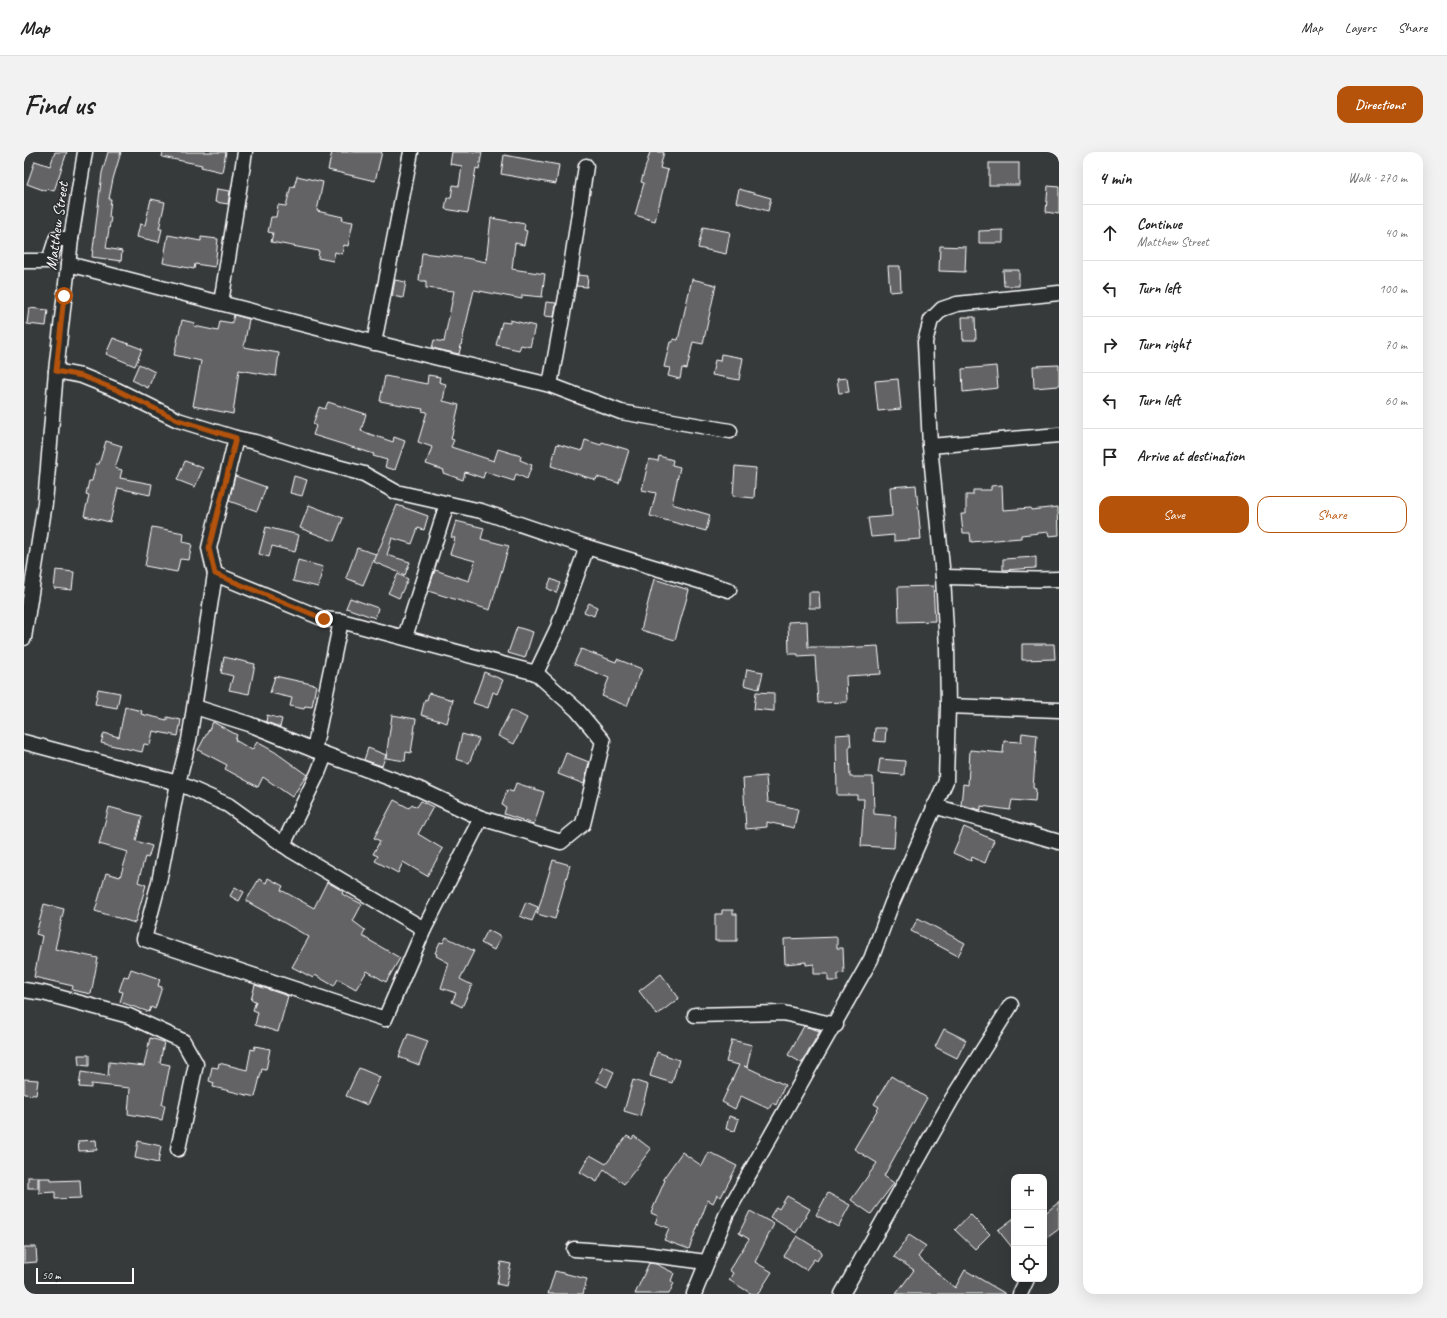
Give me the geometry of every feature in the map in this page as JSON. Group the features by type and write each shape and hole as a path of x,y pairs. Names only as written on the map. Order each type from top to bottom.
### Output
{"street":[{"name":"Matthew Street","path":"24,638 45,503 56,371 68,264 85,152"},
{"path":"221,303 245,152"},
{"path":"374,343 411,152"},
{"path":"550,385 569,280 586,166"},
{"path":"24,261 49,261 56,239 71,239"},
{"path":"68,264 374,343 550,385 621,412 730,431"},
{"path":"694,1294 727,1213 836,1025 871,959 892,903 946,781 948,706 943,577 930,446 925,342 931,320 942,309 957,304 1059,293"},
{"path":"56,371 82,376 117,390 178,420 314,461 364,474 396,492 481,512 587,547 729,590"},
{"path":"930,446 1059,435"},
{"path":"236,438 209,548 215,574 189,740 178,783 158,882 144,939 386,1019 424,929 481,818"},
{"path":"405,638 447,504"},
{"path":"536,673 558,627 587,547"},
{"path":"195,707 249,724 419,789 481,818 561,842 583,824 603,740 577,710 536,673 341,621 324,619 215,574"},
{"path":"943,577 988,577 1025,581 1059,579"},
{"path":"283,845 318,773 319,752 341,621"},
{"path":"948,706 1059,710"},
{"path":"24,742 178,783 228,805 283,845 424,929"},
{"path":"934,806 1059,842"},
{"path":"24,990 44,993 129,1016 183,1041 196,1064 178,1149"},
{"path":"842,1294 952,1099 1011,1005"},
{"path":"695,1015 783,1013 836,1025"},
{"path":"574,1248 644,1254 706,1262"},
{"path":"1020,1294 1026,1282"}],"building":[{"path":"55,152 67,152 54,191 47,189 46,191 27,184 35,161 50,166"},
{"path":"108,152 121,152 109,199 111,199 109,217 111,217 106,248 122,251 121,261 92,257 102,173"},
{"path":"163,152 226,152 222,172 201,167 202,165 162,157"},
{"path":"332,152 382,152 375,181 328,170"},
{"path":"452,152 482,152 479,169 476,168 468,213 445,209 447,198 451,198 453,185 459,186 462,166 450,164"},
{"path":"650,152 664,152 660,168 668,170 655,221 635,215 644,183 641,182"},
{"path":"504,155 559,165 556,184 501,174"},
{"path":"989,163 1019,163 1019,185 989,185"},
{"path":"297,176 323,182 317,211 343,217 342,220 353,222 348,246 344,245 342,254 335,252 333,261 318,258 319,251 271,242 273,233 268,232 271,217 276,217 278,205 286,206 291,186 294,187"},
{"path":"1048,186 1059,187 1059,214 1046,212"},
{"path":"217,189 230,191 228,204 215,202"},
{"path":"739,189 771,198 768,211 736,202"},
{"path":"151,199 165,202 159,229 162,229 159,242 137,237 140,224 145,225"},
{"path":"491,218 525,224 524,230 527,231 524,245 515,243 512,269 545,274 542,297 522,295 522,299 474,290 459,354 432,348 434,340 444,342 454,291 426,288 426,281 419,281 422,253 486,262"},
{"path":"703,227 730,232 726,254 698,248"},
{"path":"1003,230 1003,243 979,243 979,231"},
{"path":"168,235 201,241 201,237 218,239 215,267 195,264 194,269 163,263"},
{"path":"940,246 966,247 965,272 939,271"},
{"path":"888,266 900,266 901,291 890,292"},
{"path":"1003,270 1019,270 1019,286 1004,286"},
{"path":"578,275 588,276 587,287 576,286"},
{"path":"692,279 716,285 703,344 693,342 687,369 682,368 680,379 668,376 670,368 664,367 670,342 673,342 673,339 678,340"},
{"path":"395,280 406,282 403,298 392,296"},
{"path":"546,302 556,303 554,317 544,316"},
{"path":"29,308 48,310 46,326 27,324"},
{"path":"234,315 249,319 244,347 279,353 276,376 239,370 233,414 193,406 201,361 174,355 182,320 195,323 194,326 218,331 220,321 232,323"},
{"path":"962,317 975,317 976,340 963,340"},
{"path":"510,320 535,326 530,347 521,345 519,350 496,345 502,322 510,323"},
{"path":"113,338 142,349 135,366 106,354"},
{"path":"721,354 743,358 739,380 712,375 715,360 720,361"},
{"path":"139,364 155,372 148,388 132,380"},
{"path":"1059,365 1059,386 1034,388 1033,366"},
{"path":"996,366 998,388 963,392 962,369"},
{"path":"428,375 440,377 439,382 446,384 443,401 459,405 451,439 454,440 451,447 494,461 498,449 521,456 520,460 532,465 527,479 516,474 514,481 485,472 483,478 465,472 463,480 443,473 444,470 426,464 432,447 418,442 427,412 422,411 423,409 380,401 385,376 427,384"},
{"path":"847,378 849,392 839,393 837,379"},
{"path":"898,379 901,409 878,411 875,381"},
{"path":"328,402 366,414 361,431 393,442 394,437 405,441 395,470 385,467 387,460 373,456 374,454 313,435 316,426 313,424 319,407 325,409"},
{"path":"585,440 601,445 602,442 629,450 619,483 597,477 596,480 551,466 557,444 582,451"},
{"path":"106,441 122,446 115,468 122,470 120,478 152,484 150,495 118,488 110,522 84,516 89,495 86,494 89,481 92,481 96,464 99,464"},
{"path":"659,456 673,460 672,465 680,467 672,504 710,515 706,531 650,516 656,493 642,490 649,459 658,461"},
{"path":"185,461 203,468 195,487 177,480"},
{"path":"735,466 756,468 754,498 733,496"},
{"path":"235,476 266,487 257,511 229,501"},
{"path":"294,476 307,480 302,496 290,493"},
{"path":"916,485 921,539 894,541 894,535 871,537 868,518 892,516 890,487"},
{"path":"1002,485 1003,510 1031,508 1031,510 1058,507 1059,535 1049,536 1048,532 1021,535 1021,538 971,542 970,533 963,533 961,514 966,514 966,495 973,495 973,490 991,490 991,486"},
{"path":"309,505 343,518 334,541 300,528"},
{"path":"397,505 428,516 424,530 418,528 412,544 392,538 387,555 410,562 405,575 374,562"},
{"path":"456,521 484,528 481,539 509,546 490,610 428,591 435,570 469,581 475,561 450,554 455,538 451,537"},
{"path":"152,527 184,533 183,542 192,544 189,560 180,559 177,572 145,566"},
{"path":"266,527 299,535 295,552 272,546 269,557 259,554"},
{"path":"357,548 376,554 363,585 346,578"},
{"path":"1036,557 1036,568 1003,570 1003,559"},
{"path":"298,560 323,567 318,587 293,581"},
{"path":"56,570 74,572 72,590 54,588"},
{"path":"398,574 408,579 399,598 388,593"},
{"path":"551,579 560,583 556,593 547,588"},
{"path":"654,579 689,590 675,640 641,630"},
{"path":"933,586 935,621 899,622 898,587"},
{"path":"809,592 819,592 820,608 809,608"},
{"path":"350,598 378,608 375,618 346,608"},
{"path":"589,603 597,607 594,616 584,612"},
{"path":"807,621 808,647 841,648 878,646 881,674 846,676 847,702 818,703 815,656 798,657 798,654 789,654 788,622"},
{"path":"517,627 533,632 525,658 508,653"},
{"path":"1022,644 1054,644 1055,659 1022,660"},
{"path":"581,649 616,662 617,659 642,669 627,706 602,696 609,678 574,664"},
{"path":"224,657 255,664 249,694 229,690 233,676 221,673"},
{"path":"747,669 763,672 759,689 744,685"},
{"path":"484,672 503,680 497,694 493,692 488,708 473,703"},
{"path":"275,676 316,685 312,707 305,706 304,709 290,706 292,698 270,693"},
{"path":"98,689 120,693 117,708 95,704"},
{"path":"756,692 774,693 774,711 754,709"},
{"path":"429,693 453,700 447,723 421,715 425,699 427,700"},
{"path":"125,707 142,711 141,714 167,720 167,717 181,720 178,736 153,731 150,745 144,744 142,752 101,743 104,733 119,737"},
{"path":"511,710 527,718 514,744 498,736"},
{"path":"267,715 282,719 280,727 266,722"},
{"path":"392,715 416,719 411,753 406,752 405,761 386,758"},
{"path":"213,722 237,735 235,740 252,750 257,742 275,752 307,775 292,797 263,777 258,787 225,769 227,765 198,750"},
{"path":"875,728 886,728 885,742 874,741"},
{"path":"1022,733 1037,735 1033,788 1036,789 1035,802 1012,800 1010,810 981,806 981,810 961,805 963,784 968,785 970,750 1003,753 1004,741 1021,742"},
{"path":"462,734 479,739 469,763 456,759"},
{"path":"850,734 850,777 873,777 874,814 896,816 894,848 861,846 864,799 857,799 857,795 837,795 836,735"},
{"path":"368,748 386,755 382,766 364,760"},
{"path":"566,753 589,762 584,784 558,774"},
{"path":"880,759 905,761 904,775 878,773"},
{"path":"766,776 768,802 798,809 794,828 767,822 767,827 746,829 743,778"},
{"path":"516,783 544,792 534,824 504,814 506,807 502,805 507,790 513,792"},
{"path":"394,800 409,808 412,804 417,807 421,801 433,807 418,834 443,849 427,876 403,862 398,873 375,861 378,856 373,854 380,841 374,838"},
{"path":"109,807 142,816 136,841 152,846 148,858 145,857 138,882 146,885 135,923 95,911 106,873 120,877 128,852 99,844"},
{"path":"964,827 994,840 985,863 972,857 971,861 953,853"},
{"path":"553,860 570,865 555,919 537,914"},
{"path":"268,878 283,886 281,890 314,908 327,882 343,891 342,894 362,904 353,921 365,930 362,936 400,958 386,982 367,971 356,989 338,979 334,986 315,975 313,978 292,967 309,937 246,901 259,879 266,883"},
{"path":"235,887 244,892 239,901 230,896"},
{"path":"526,902 538,907 532,921 520,916"},
{"path":"44,904 64,909 55,949 98,958 91,994 72,990 73,986 34,977 42,936 36,934"},
{"path":"722,910 733,910 733,914 737,914 737,941 715,941 715,914 722,914"},
{"path":"918,918 965,943 958,956 911,931"},
{"path":"488,930 501,937 494,950 481,943"},
{"path":"446,937 474,951 460,979 472,985 462,1007 452,1002 456,993 441,988 449,963 436,956 437,954 435,953 440,942 443,943"},
{"path":"837,937 837,948 843,948 844,973 838,974 838,981 828,981 828,974 814,974 814,964 806,965 806,962 785,964 784,939"},
{"path":"131,969 160,979 158,986 162,987 155,1009 151,1007 149,1012 120,1002 123,992 119,991 124,976 128,977"},
{"path":"661,974 679,998 657,1015 639,991"},
{"path":"255,985 288,996 278,1032 255,1025 258,1012 253,1010 256,1001 251,1000"},
{"path":"804,1026 820,1031 802,1063 788,1055"},
{"path":"944,1029 966,1040 957,1058 935,1047"},
{"path":"408,1034 428,1041 419,1065 399,1057"},
{"path":"150,1038 164,1042 160,1063 170,1065 162,1105 165,1105 162,1120 128,1114 130,1088 91,1084 91,1088 79,1087 81,1072 108,1076 109,1062 144,1066"},
{"path":"732,1040 752,1045 747,1067 744,1066 785,1085 776,1105 772,1103 769,1109 741,1096 735,1109 722,1102 739,1065 726,1062"},
{"path":"255,1046 270,1049 266,1070 262,1069 255,1097 213,1087 214,1083 209,1081 212,1067 218,1068 219,1063 247,1070 251,1049 254,1050"},
{"path":"657,1052 679,1060 672,1083 650,1076"},
{"path":"78,1055 89,1055 89,1066 79,1065"},
{"path":"604,1067 614,1072 607,1087 596,1081"},
{"path":"359,1068 380,1077 367,1105 346,1096"},
{"path":"891,1076 927,1098 884,1176 894,1183 871,1214 851,1200 877,1163 854,1149 879,1107 874,1104"},
{"path":"24,1079 38,1080 36,1095 24,1094"},
{"path":"633,1080 648,1085 640,1116 624,1111"},
{"path":"729,1116 739,1119 735,1131 726,1129"},
{"path":"627,1136 632,1139 634,1136 651,1149 624,1184 604,1169 597,1182 580,1172 590,1155 606,1164"},
{"path":"96,1140 97,1150 79,1151 78,1141"},
{"path":"138,1141 161,1146 158,1163 135,1158"},
{"path":"682,1152 702,1166 709,1152 737,1166 721,1197 717,1195 713,1203 708,1200 689,1249 664,1240 669,1228 655,1223 658,1216 651,1213 665,1180 663,1179"},
{"path":"28,1177 38,1177 38,1188 28,1188"},
{"path":"39,1178 51,1178 51,1181 80,1180 81,1198 55,1199 55,1192 39,1193"},
{"path":"828,1193 850,1205 838,1227 816,1215"},
{"path":"787,1196 810,1209 796,1233 770,1217 776,1207 779,1209"},
{"path":"1059,1202 1059,1229 1047,1238 1047,1212"},
{"path":"750,1211 774,1224 755,1262 772,1272 758,1294 752,1294 729,1280 733,1273 729,1270 749,1239 739,1233"},
{"path":"970,1214 990,1234 975,1249 955,1230"},
{"path":"1011,1220 1011,1246 998,1230"},
{"path":"909,1235 926,1246 918,1257 955,1288 965,1270 1006,1294 896,1294 914,1270 894,1257"},
{"path":"797,1236 822,1252 817,1261 814,1259 806,1270 784,1256"},
{"path":"24,1247 36,1247 37,1262 24,1263"},
{"path":"501,1262 511,1264 506,1286 497,1284"},
{"path":"649,1263 656,1264 674,1273 671,1281 674,1283 669,1294 635,1294"},
{"path":"555,1271 587,1279 583,1294 548,1294"}],"route":[{"path":"64,296 56,371 82,376 117,390 178,420 236,438 209,548 215,574 324,619"}]}
